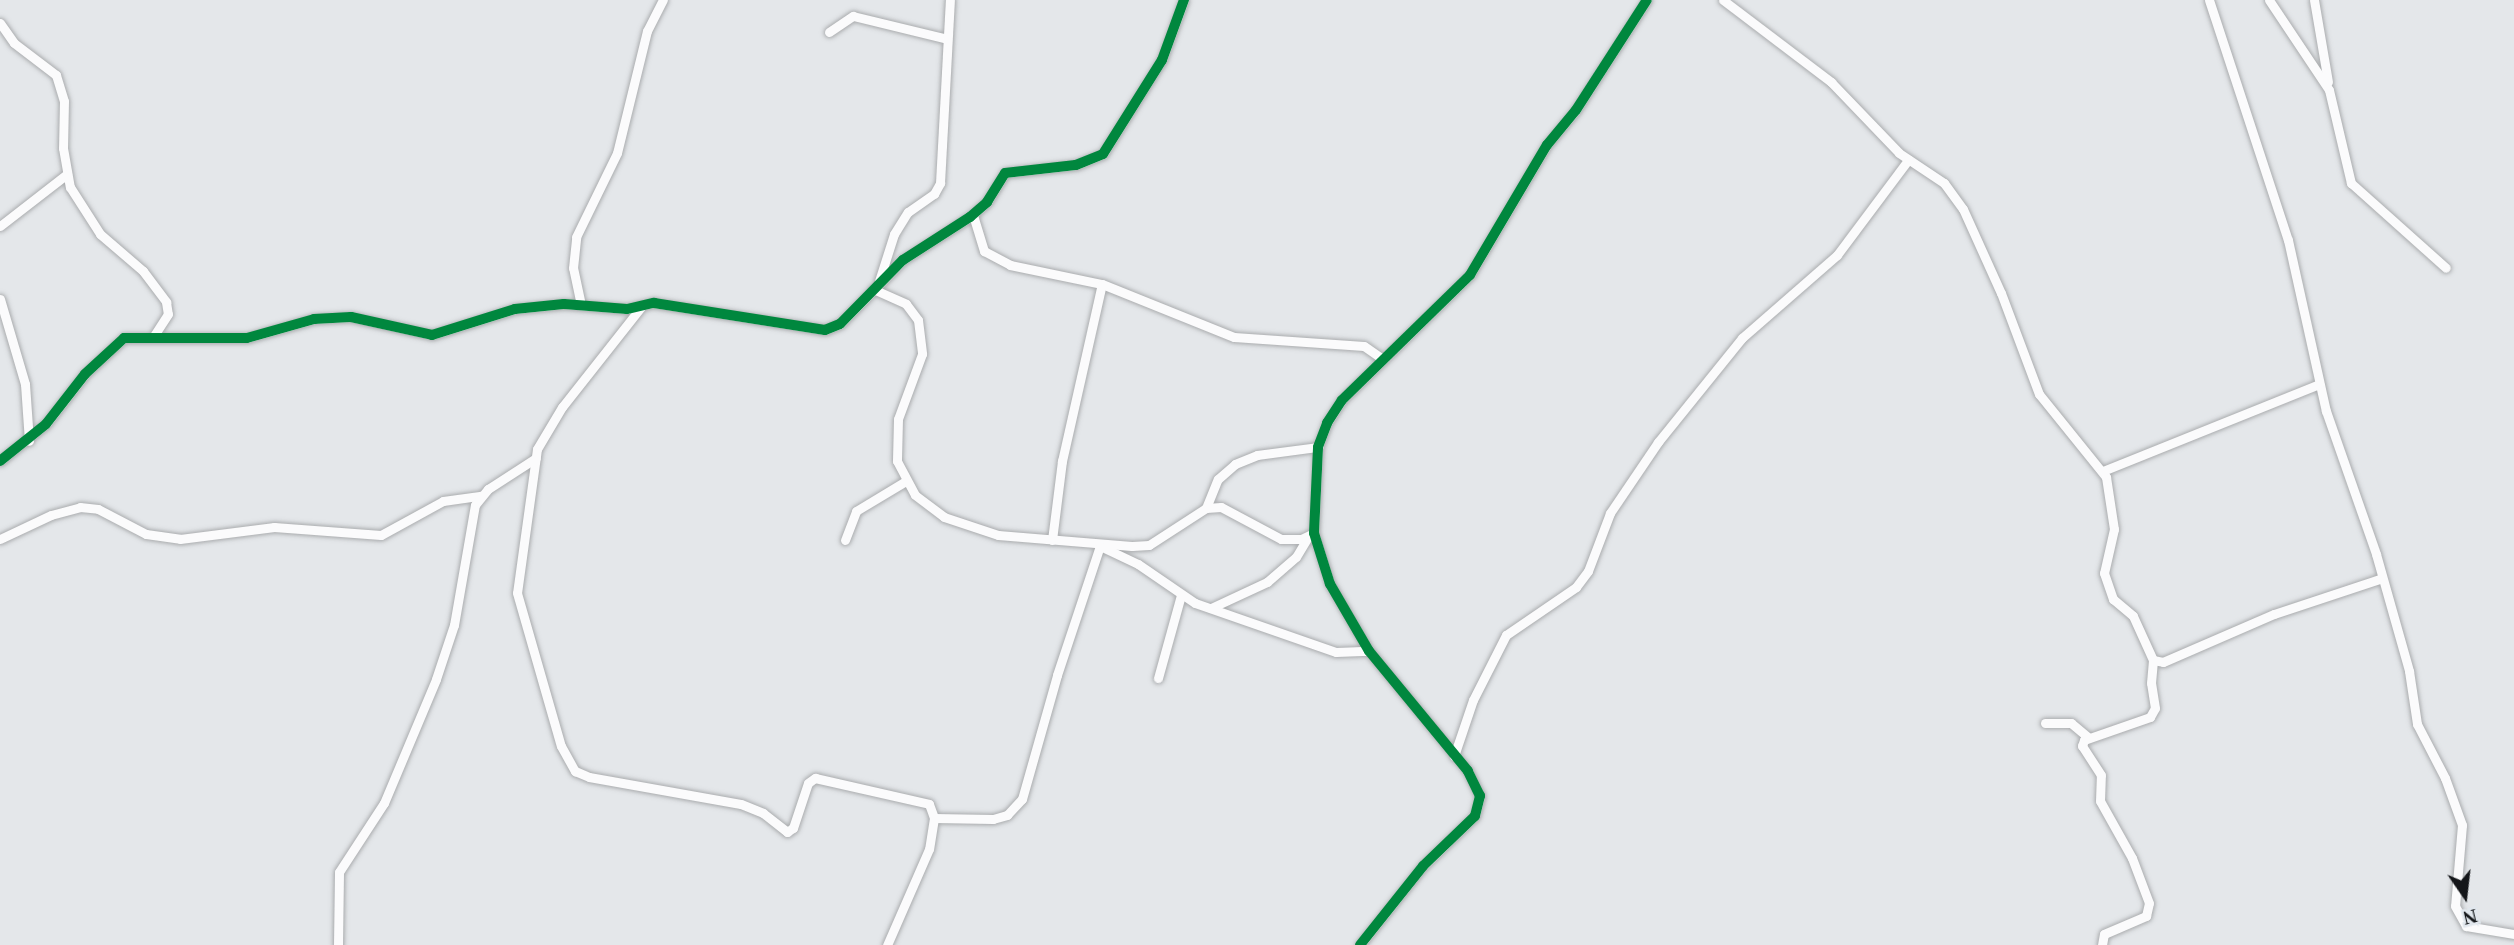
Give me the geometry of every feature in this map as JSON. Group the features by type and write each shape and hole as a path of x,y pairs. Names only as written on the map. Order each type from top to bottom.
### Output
{"street":[{"path":"582,305 573,268 576,237 617,153 647,31 663,0"},
{"path":"876,286 894,234 908,212 934,194 940,183 950,0"},
{"path":"0,461 29,441 119,342 153,337 247,338 314,319 351,317 432,335 504,312 582,305 641,307 670,303 825,330 840,324 903,260 973,215 992,196 998,179 1011,170 1076,165 1103,154 1162,60 1184,0"},
{"path":"1360,945 1423,866 1475,816 1480,796 1476,783 1368,651 1330,584 1311,535 1318,447 1334,411 1381,358 1470,275 1547,145 1576,110 1647,0"},
{"path":"1723,0 1831,82 1908,160 1934,174 1963,209 1983,246 2039,394 2103,471 2114,529 2104,573 2113,599 2133,616 2154,660 2151,683 2155,708 2150,717 2089,738 2082,746 2103,780 2100,801 2132,858 2150,911 2137,922 2104,934 2102,945"},
{"path":"2209,0 2288,240 2319,384 2368,527 2380,579 2409,671 2423,741 2445,778 2462,825 2455,906 2459,920 2466,926 2514,934"},
{"path":"2269,0 2329,90"},
{"path":"2314,0 2329,90 2351,183 2446,268"},
{"path":"829,32 842,19 860,16 947,38"},
{"path":"0,23 14,43 57,75 64,101 67,174 88,219 143,271 166,302 168,314 153,337"},
{"path":"1454,755 1473,700 1506,635 1576,587 1588,571 1611,513 1658,442 1742,338 1837,255 1908,160"},
{"path":"0,226 67,174"},
{"path":"973,215 984,251 994,258 1102,284 1234,337 1364,346 1381,358"},
{"path":"1052,540 1062,461 1102,284"},
{"path":"876,286 906,304 918,320 924,342 898,419 897,461 904,482 928,506 960,524 998,535 1100,546 1149,545 1206,508 1218,478 1236,464 1257,455 1318,447"},
{"path":"0,299 25,384 29,441"},
{"path":"641,307 555,417 536,458 517,593 561,746 575,771 600,779 741,804 762,813 787,832 793,828 808,783 815,778 912,797 929,804 934,818 924,866 887,945"},
{"path":"2103,471 2319,384"},
{"path":"0,539 51,514 80,507 107,512 146,534 180,539 274,527 381,535 443,501 480,496 536,458"},
{"path":"845,540 856,510 904,482"},
{"path":"338,945 339,872 384,803 436,679 454,625 471,520 480,496"},
{"path":"1206,508 1228,510 1281,539 1311,535"},
{"path":"1211,608 1267,582 1297,557 1311,535"},
{"path":"1100,546 1138,564 1181,595 1211,608 1336,652 1368,651"},
{"path":"934,818 993,819 1007,815 1022,799 1057,675 1100,546"},
{"path":"2154,660 2163,662 2274,614 2380,579"},
{"path":"1158,678 1181,595"},
{"path":"2045,723 2071,723 2089,738"}],"cycle path":[{"path":"0,461 46,424 85,374 124,338 247,338 314,319 351,317 432,335 515,309 564,304 627,309 654,303 825,330 840,324 903,260 970,217 987,202 1005,173 1076,165 1103,154 1162,60 1184,0"},
{"path":"1360,945 1423,866 1475,816 1480,796 1468,771 1369,651 1330,584 1314,533 1318,447 1327,423 1342,400 1470,275 1547,145 1576,110 1647,0"}]}
